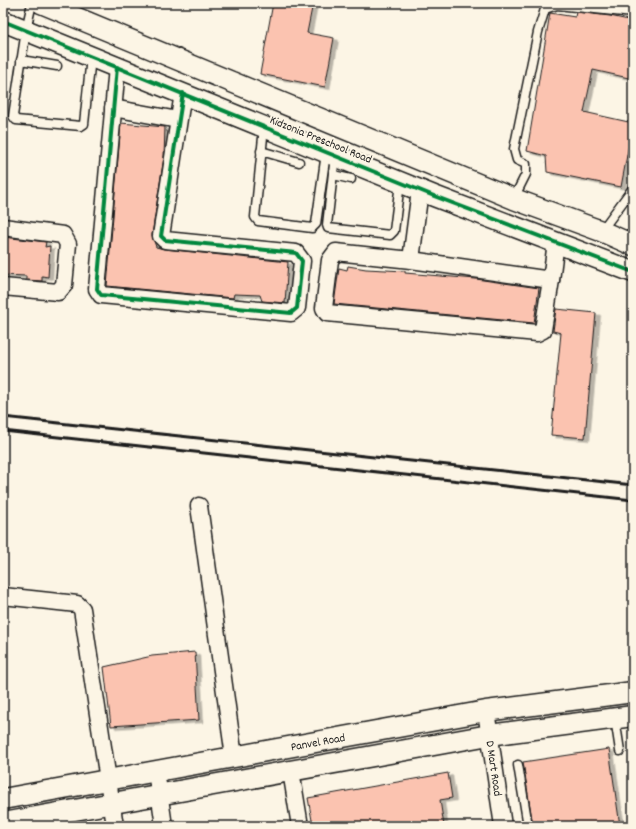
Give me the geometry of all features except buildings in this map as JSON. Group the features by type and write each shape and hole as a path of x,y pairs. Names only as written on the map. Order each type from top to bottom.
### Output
{"street":[{"name":"Kidzonia Preschool Road","path":"41,3 245,89 514,199 601,231 633,245"},
{"name":"Kidzonia Preschool Road","path":"3,21 420,190 633,272"},
{"path":"117,67 97,289 101,295 291,313 298,308 302,261 296,254 165,240 161,236 182,93"},
{"path":"236,115 245,89"},
{"path":"114,108 178,120"},
{"path":"411,260 420,190"},
{"path":"3,227 63,235 68,244 64,285 58,292 3,287"},
{"path":"551,280 411,260 336,252 330,260 324,308 327,313 537,333 543,330 551,280 556,242"},
{"path":"199,506 234,757"},
{"path":"3,596 77,604 82,609 116,826"},
{"name":"Panvel Road","path":"3,799 486,711 633,692"},
{"name":"D Mart Road","path":"486,711 504,826"},
{"name":"Panvel Road","path":"3,823 489,736 624,717"},
{"path":"156,771 158,795 164,826"},
{"path":"291,771 300,826"}],"lane":[{"path":"32,3 26,30 13,116 16,120 81,126 84,124 91,56"},
{"path":"514,199 526,174 526,164 517,160 514,149 538,32 545,9 557,5 633,13"},
{"path":"21,60 57,66"},
{"path":"264,126 255,217 258,221 312,228 316,224 331,154"},
{"path":"261,151 299,162"},
{"path":"331,154 333,175 327,225 328,228 390,235 394,231 400,182"},
{"path":"333,175 351,179"},
{"path":"601,231 633,188"},
{"path":"620,751 624,717"},
{"path":"518,765 528,826"}],"railway":[{"path":"3,417 633,485"},
{"path":"3,431 633,500"}],"cycle path":[{"path":"3,21 434,196 633,272"},
{"path":"117,67 97,289 101,295 291,313 297,308 302,261 296,253 165,240 161,236 183,93"}]}
